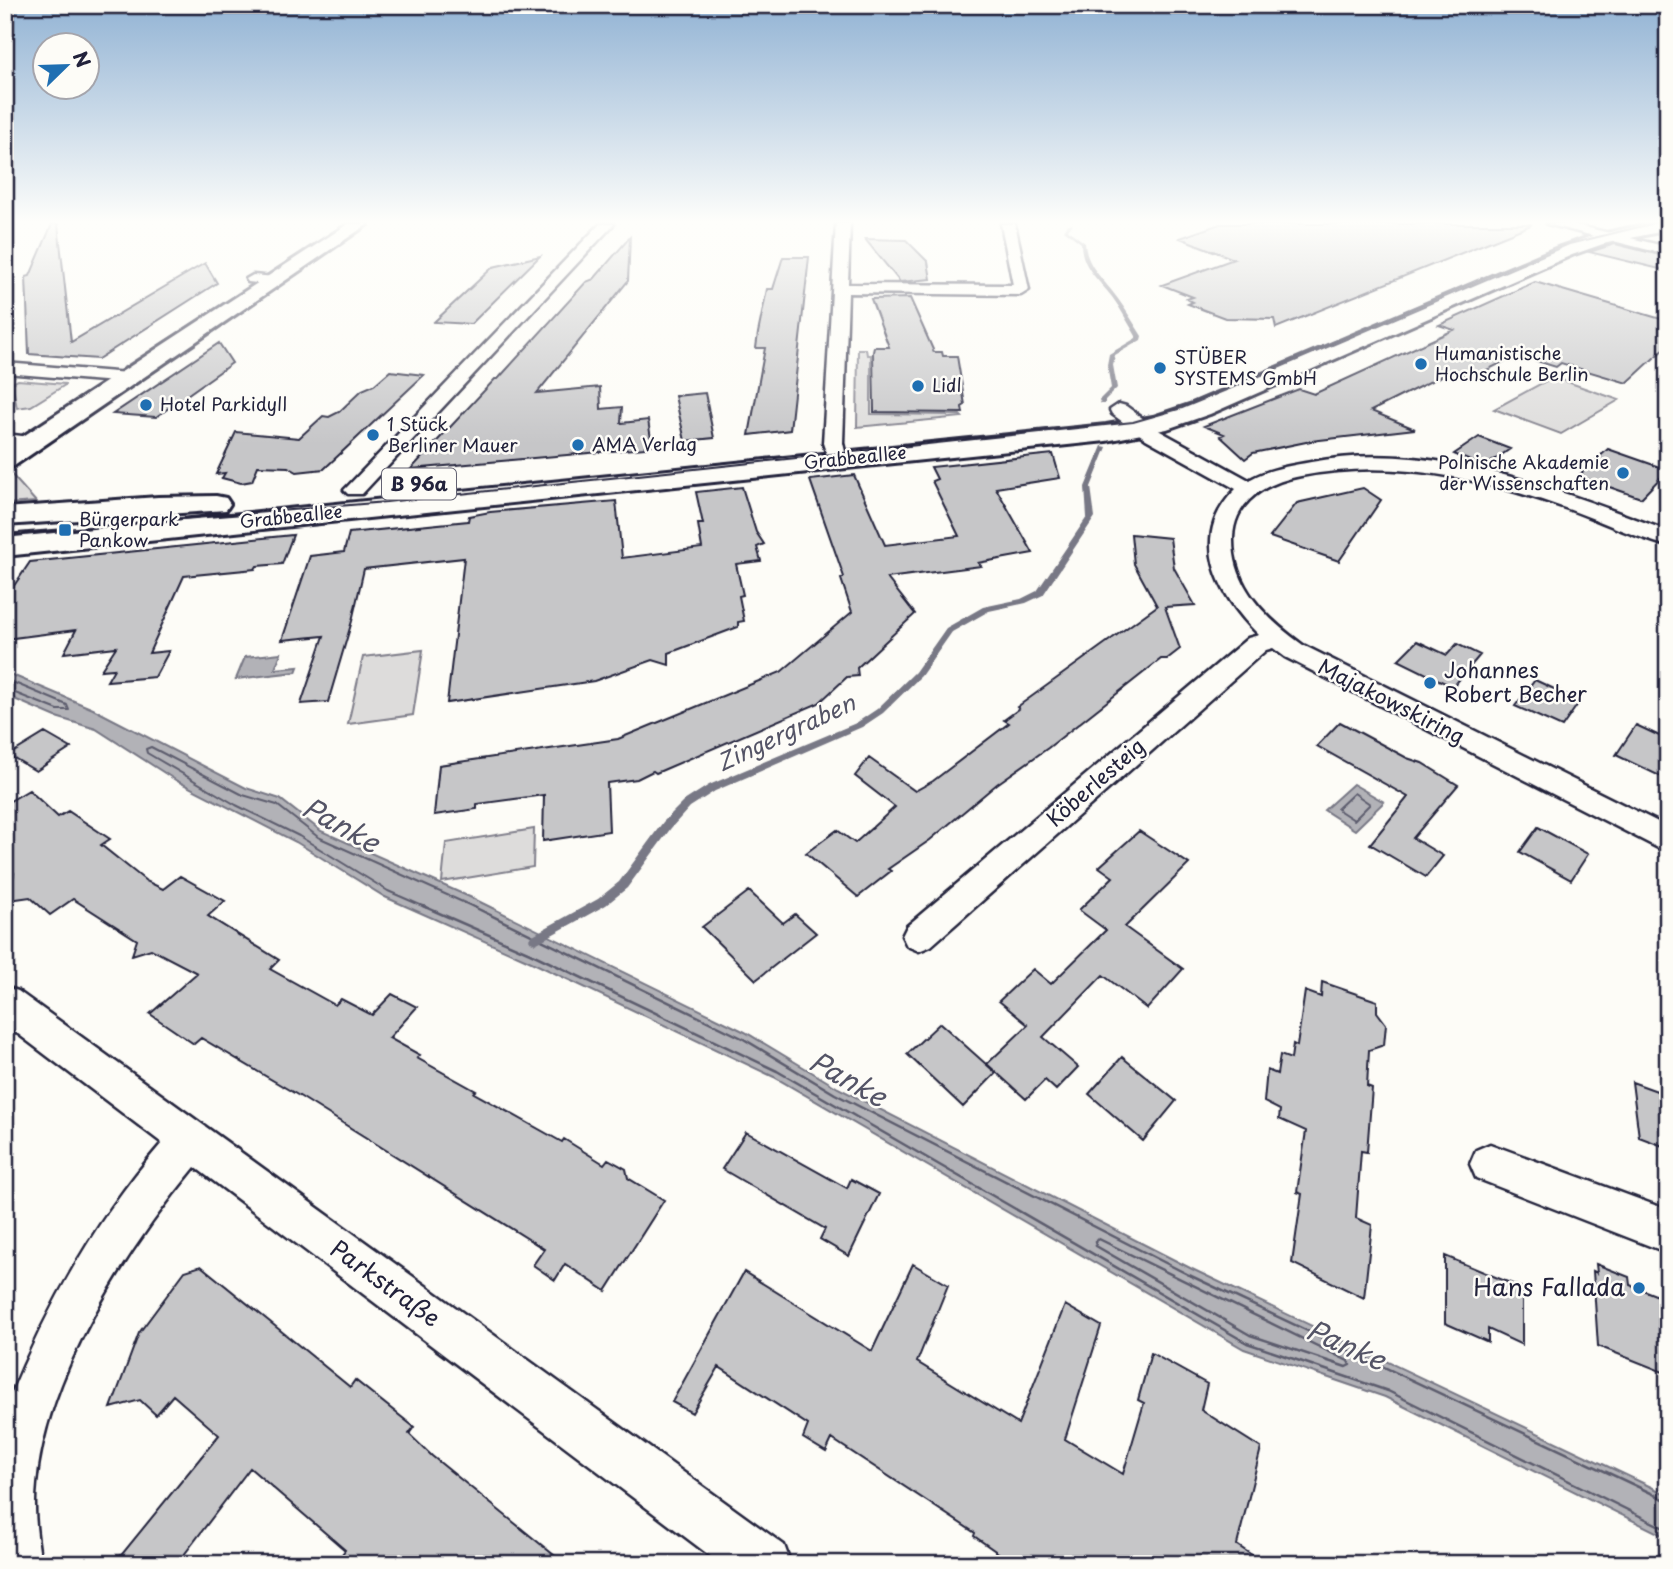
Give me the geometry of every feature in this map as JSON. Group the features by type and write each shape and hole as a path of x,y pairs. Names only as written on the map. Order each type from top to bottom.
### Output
{"main road":[{"path":"5,438 225,297"},
{"path":"5,460 250,297"},
{"path":"1329,330 1409,297"},
{"name":"Grabbeallee","path":"5,517 158,505 211,504 355,490 1106,433 1140,427 1201,409 1456,297"},
{"name":"Grabbeallee","path":"5,547 136,536 835,452 1119,410 1181,391"}],"street":[{"path":"355,490 538,297"},
{"path":"835,452 842,297"},
{"path":"5,368 128,378"},
{"path":"1119,410 1140,427 1249,488"},
{"path":"5,438 32,442"},
{"name":"Majakowskiring","path":"1668,539 1550,495 1469,472 1424,464 1372,462 1328,465 1275,476 1249,488 1230,506 1223,522 1221,549 1223,567 1234,590 1277,639 1309,661 1668,841"},
{"name":"Köberlesteig","path":"919,936 1257,644 1277,639"},
{"name":"Parkstraße","path":"5,1003 765,1564"},
{"path":"15,1564 11,1523 12,1475 22,1433 50,1360 108,1248 145,1194 190,1141"},
{"path":"1490,1164 1668,1232"}],"shaded area":[{"path":"233,297 242,297 131,366 126,366"},
{"path":"858,349 866,349 867,355 871,355 871,414 962,417 857,427"},
{"path":"1553,377 1619,400 1561,434 1494,409"},
{"path":"18,380 65,385 31,406 17,408 12,383"},
{"path":"11,474 36,502 5,504 5,478"},
{"path":"423,650 413,715 348,724 363,657"},
{"path":"534,829 533,867 442,882 446,843"}],"water":[{"path":"281,653 275,669 298,667 296,672 236,679 245,657"},
{"name":"Panke","path":"5,672 93,709 246,788 280,799 321,831 472,898 745,1032 838,1088 1192,1269 1668,1495 1668,1538 1385,1397 1244,1349 774,1077 527,960 385,897 296,842 177,781 96,729 56,717 5,695"},
{"path":"1353,784 1384,802 1355,830 1324,810"}],"building":[{"path":"27,297 66,297 71,342 147,297 195,297 98,359 29,354"},
{"path":"461,297 498,297 471,324 434,322"},
{"path":"572,297 615,297 537,393 600,387 601,409 622,407 621,423 648,420 652,445 645,446 646,448 411,469 495,379 498,379"},
{"path":"765,297 805,297 790,430 749,435 765,348 756,348"},
{"path":"1352,297 1276,328 1274,319 1225,318 1188,304 1193,302 1187,299"},
{"path":"1501,297 1587,297 1668,321 1668,345 1627,383 1561,363 1556,367 1517,355 1473,377 1453,370 1371,411 1415,429 1311,441 1253,453 1245,459 1220,436 1224,434 1204,426 1299,389 1314,394 1454,330 1439,325"},
{"name":"Lidl","path":"910,298 934,352 942,352 943,356 957,356 965,405 962,407 963,413 874,412 874,347 889,347 871,299"},
{"path":"219,343 232,363 156,417 113,414"},
{"path":"390,371 424,375 324,469 297,472 288,467 258,466 252,481 241,483 222,478 225,473 216,474 236,432 299,438 323,416 329,417 339,412 362,390 374,385"},
{"path":"705,393 714,438 685,441 675,396"},
{"path":"1479,437 1510,449 1484,467 1454,454"},
{"name":"Polnische Akademie der Wissenschaften","path":"1608,449 1668,470 1641,498 1578,476"},
{"path":"1053,454 1060,478 996,488 1033,553 978,563 981,566 887,578 915,614 857,668 858,676 847,677 819,703 656,773 653,771 637,779 607,783 609,831 543,841 544,795 477,804 477,809 434,815 439,765 618,739 781,672 852,612 841,579 844,577 810,480 854,475 885,545 959,536 932,481 937,479 931,467"},
{"path":"742,487 756,532 764,544 757,547 761,561 736,564 743,595 739,596 744,621 738,622 738,627 669,653 669,665 653,660 594,681 447,703 464,558 364,569 328,702 301,704 324,636 282,640 310,556 344,552 349,533 468,521 469,516 490,512 616,501 622,558 702,548 698,524 703,524 696,492"},
{"path":"1363,488 1381,500 1339,561 1270,537 1297,503"},
{"path":"1131,534 1170,538 1174,568 1195,605 1165,607 1180,649 1167,659 1161,659 1048,748 997,784 930,840 888,869 891,871 858,897 806,853 837,830 855,843 895,807 855,776 869,758 915,791 933,781 1009,723 1004,720 1019,709 1017,707 1157,606 1134,564"},
{"path":"293,535 282,564 184,576 149,653 169,651 155,677 107,681 114,669 101,670 116,647 64,653 76,630 5,639 5,599 30,562"},
{"path":"1417,641 1447,655 1457,644 1480,655 1453,687 1398,660"},
{"path":"1535,680 1580,701 1562,727 1515,706"},
{"path":"1340,722 1407,758 1422,763 1458,785 1413,838 1443,856 1426,877 1370,844 1408,797 1317,746"},
{"path":"1636,725 1668,740 1668,780 1616,755"},
{"path":"45,733 71,748 36,771 9,755"},
{"path":"29,790 58,817 68,811 110,839 101,845 146,881 163,889 180,876 225,901 208,916 279,960 270,969 335,1005 341,999 372,1015 392,994 417,1007 389,1038 420,1055 417,1058 476,1091 474,1093 562,1142 564,1139 604,1164 608,1159 626,1169 628,1178 664,1200 606,1291 565,1264 555,1280 533,1265 544,1249 301,1097 201,1038 194,1044 150,1014 197,973 151,949 132,955 137,940 73,899 50,915 30,897 9,900 14,873 5,866 5,804"},
{"path":"1538,827 1588,854 1571,880 1520,852"},
{"path":"1139,831 1189,864 1125,927 1183,969 1147,1009 1103,975 1043,1037 1078,1067 1056,1090 1045,1080 1026,1099 987,1064 1028,1025 999,1001 1033,969 1051,984 1106,930 1079,910 1113,877 1099,867"},
{"path":"749,891 783,923 795,914 816,933 756,980 702,927"},
{"path":"1322,982 1377,1001 1377,1012 1386,1024 1384,1045 1369,1050 1367,1086 1372,1088 1367,1152 1361,1151 1356,1218 1372,1225 1364,1298 1292,1263 1302,1194 1297,1192 1306,1131 1279,1119 1280,1110 1264,1102 1267,1070 1277,1074 1280,1055 1291,1059 1293,1044 1297,1046 1305,991 1321,997"},
{"path":"940,1023 996,1073 963,1107 907,1054"},
{"path":"1122,1057 1176,1101 1143,1141 1089,1094"},
{"path":"1632,1082 1668,1095 1668,1148 1639,1137"},
{"path":"746,1132 847,1188 851,1179 879,1194 849,1256 820,1239 825,1229 722,1169"},
{"path":"1445,1256 1522,1288 1522,1345 1488,1329 1488,1342 1445,1323"},
{"path":"913,1264 948,1285 917,1362 1018,1424 1065,1305 1101,1326 1065,1439 1123,1474 1144,1403 1138,1400 1151,1353 1207,1384 1201,1410 1261,1448 1237,1545 1265,1564 1014,1564 974,1536 975,1533 832,1439 826,1452 803,1438 808,1425 719,1367 692,1413 672,1402 744,1272 872,1351"},
{"path":"1596,1264 1629,1277 1630,1285 1658,1296 1668,1374 1598,1346 1593,1271 1597,1273"},
{"path":"201,1266 350,1387 355,1380 414,1427 409,1434 432,1456 565,1564 335,1564 345,1550 250,1468 177,1564 114,1564 219,1435 173,1395 156,1415 140,1400 111,1408 139,1333 185,1271"}],"waterway":[{"name":"Zingergraben","path":"1103,403 1102,400 1114,388 1110,365 1112,354 1139,339 1114,297"},
{"name":"Zingergraben","path":"535,939 602,902 623,885 667,825 687,804 712,788 859,725 880,711 918,674 949,630 986,609 1023,601 1040,593 1091,517 1088,487 1104,447"}],"tram line":[{"path":"5,534 386,502 1133,422 1182,408 1444,297"}],"place":[{"name":"Humanistische Hochschule Berlin","path":"1421,364"},
{"name":"STÜBER SYSTEMS GmbH","path":"1160,368"},
{"name":"Lidl","path":"918,386"},
{"name":"Hotel Parkidyll","path":"146,405"},
{"name":"1 Stück Berliner Mauer","path":"373,435"},
{"name":"AMA Verlag","path":"578,445"},
{"name":"Polnische Akademie der Wissenschaften","path":"1623,473"},
{"name":"Bürgerpark Pankow","path":"65,530"},
{"name":"Johannes Robert Becher","path":"1430,683"},
{"name":"Hans Fallada","path":"1639,1288"}]}
